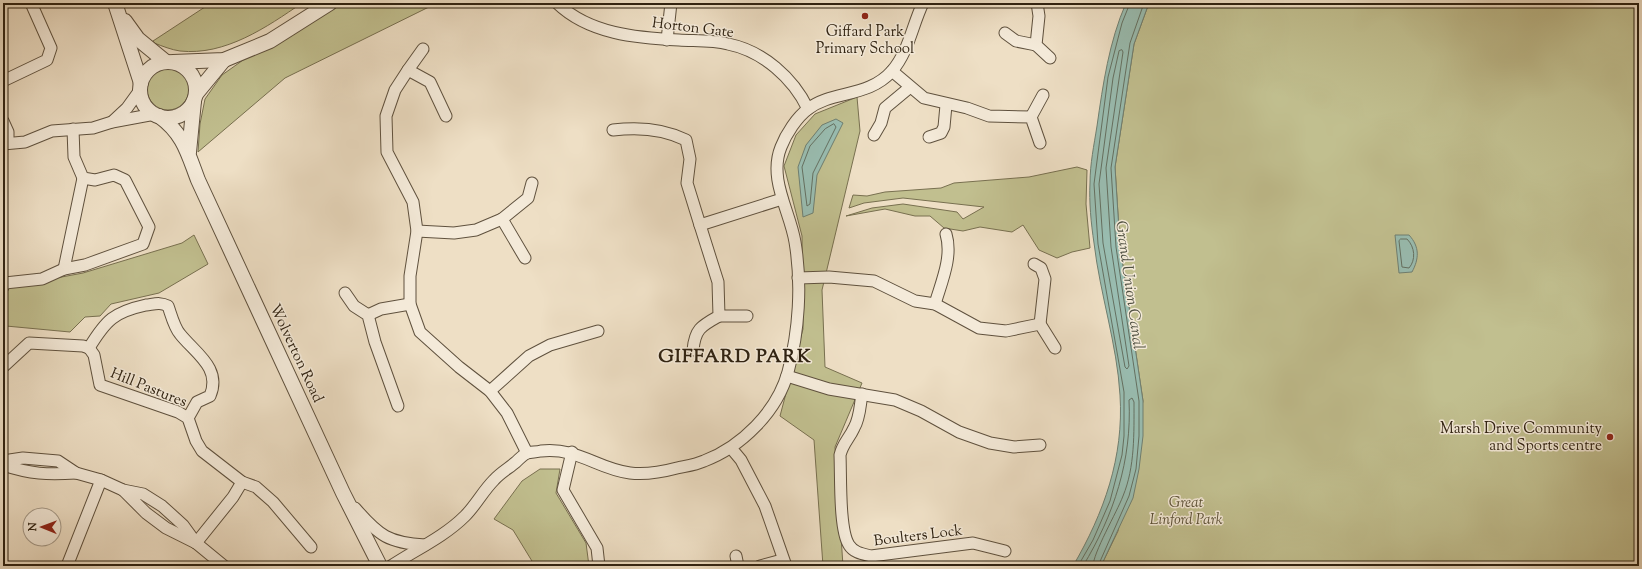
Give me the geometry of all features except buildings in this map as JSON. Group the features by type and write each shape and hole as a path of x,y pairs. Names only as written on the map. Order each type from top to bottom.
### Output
{"street":[{"path":"3,81 47,60 51,48 31,3"},
{"path":"112,122 127,108 150,69 169,62 224,60 270,41 330,3"},
{"name":"Horton Gate","path":"557,3 575,18 607,32 668,40 729,44 756,54 781,72 802,95 808,109"},
{"path":"668,40 671,3"},
{"path":"391,566 426,545 465,516 495,478 527,453 547,450 572,452 611,469 630,473 650,473 703,462 731,448 753,430 774,404 787,376 792,359 798,318 798,278 795,241 782,199 776,170 780,147 790,129 808,109 823,102 877,84 892,71 905,51 923,3"},
{"path":"1036,3 1039,16 1036,45"},
{"path":"117,8 138,39 169,62 188,70 196,85 195,98"},
{"path":"117,8 144,104 157,116"},
{"path":"1005,33 1016,41 1036,45 1050,58"},
{"path":"423,49 395,90 386,116 387,152 413,202 417,231 410,276 410,304 420,332 459,367 490,391 507,413 527,453"},
{"path":"3,121 8,132 6,144 25,142 52,131 93,128 112,122 157,116 176,117 183,114 224,60"},
{"path":"408,70 430,82 446,116"},
{"path":"892,71 909,88 924,98 946,105 966,108 989,116 1030,117"},
{"path":"874,136 881,123 885,108 909,88"},
{"path":"1030,117 1043,95"},
{"name":"Wolverton Road","path":"189,152 195,98"},
{"path":"929,137 942,133 946,105"},
{"name":"Wolverton Road","path":"157,116 175,128 189,152 198,180 343,494 380,566"},
{"path":"1030,117 1040,143"},
{"path":"613,130 631,128 673,133 686,140 690,159 687,183 718,282 719,316"},
{"path":"64,268 83,178 74,157 73,129"},
{"path":"4,283 42,279 64,268 85,265 143,244 149,227 125,180 114,175 95,180 83,178"},
{"path":"417,231 454,233 476,230 502,219 528,198 532,183"},
{"path":"700,225 782,199"},
{"path":"502,219 525,258"},
{"path":"935,304 946,266 949,242 946,234"},
{"path":"1034,264 1041,268 1045,279 1040,324 1055,348"},
{"path":"798,278 829,277 874,281 915,301 935,304 979,328 1006,331 1040,324"},
{"path":"345,293 354,306 368,315 375,342 398,406"},
{"path":"3,367 29,343 89,348 100,330 112,317 126,309 161,303 168,306 179,333 196,349 211,371 214,388 210,396 197,402 188,418"},
{"path":"368,315 381,309 410,304"},
{"path":"693,350 695,335 702,325 719,316 747,316"},
{"path":"490,391 529,356 550,345 598,331"},
{"name":"Hill Pastures","path":"89,348 94,355 100,385 178,412 188,418 196,441 202,451 242,482 256,487 273,502 311,547"},
{"path":"787,376 829,389 895,400 921,411 959,432 990,443 1014,447 1040,445"},
{"name":"Boulters Lock","path":"862,394 859,415 854,428 843,444 840,455 844,535 850,547 860,554 871,556 973,544 1005,551"},
{"path":"731,448 741,460 765,506 784,563 760,566"},
{"path":"572,452 563,490 597,548 599,566"},
{"path":"3,461 23,458 58,461 76,473 101,480 123,490 143,494 162,506 183,525 196,544"},
{"path":"3,465 24,472 48,475 76,473"},
{"path":"68,566 101,480"},
{"path":"196,544 233,497 242,482"},
{"path":"123,490 146,513 166,528 196,544 224,566"},
{"path":"343,494 367,522 389,540 406,544 426,545"}],"green space":[{"path":"211,3 302,3 245,38 213,49 180,51 154,43 153,41"},
{"path":"330,3 437,3 285,78 198,152 200,124 205,99 222,75 270,41"},
{"name":"Great Linford Park","path":"1149,3 1639,3 1639,566 1101,566 1118,531 1143,401 1120,246 1115,167 1134,44"},
{"path":"164,68 172,68 183,74 189,85 189,93 183,104 172,110 164,110 153,104 147,93 147,85 153,74"},
{"path":"857,97 860,131 822,290 825,367 862,383 835,447 843,566 823,566 814,440 780,416 803,329 802,236 784,166 796,135 815,114"},
{"path":"1077,167 1087,170 1086,204 1090,248 1072,252 1057,258 1039,250 1023,225 1012,232 980,227 963,231 944,228 930,216 915,216 885,209 846,216 872,208 903,204 957,212 963,219 984,207 903,198 864,203 849,208 853,195 867,196 885,192 941,188 954,183 1029,177"},
{"path":"194,235 208,264 159,293 111,304 100,316 85,317 70,332 6,326 3,288 83,273 182,243"},
{"path":"540,469 560,469 556,493 586,543 589,566 535,566 513,530 494,519 522,481"}],"water":[{"path":"1126,3 1149,3 1134,44 1115,167 1120,246 1143,401 1143,436 1139,469 1133,498 1101,566 1073,566 1103,505 1110,484 1119,440 1120,395 1116,357 1097,262 1091,220 1090,176 1104,79 1115,33"},
{"path":"836,119 843,123 817,175 813,213 803,217 798,167 806,145 822,125"},
{"path":"1395,235 1409,235 1415,244 1417,249 1417,258 1412,272 1399,273"}],"place":[{"name":"Giffard Park Primary School","path":"865,16"},
{"name":"Marsh Drive Community and Sports centre","path":"1610,437"}],"district":[{"name":"GIFFARD PARK","path":"735,355"}],"water label":[{"name":"Grand Union Canal","path":"1131,285"}]}
